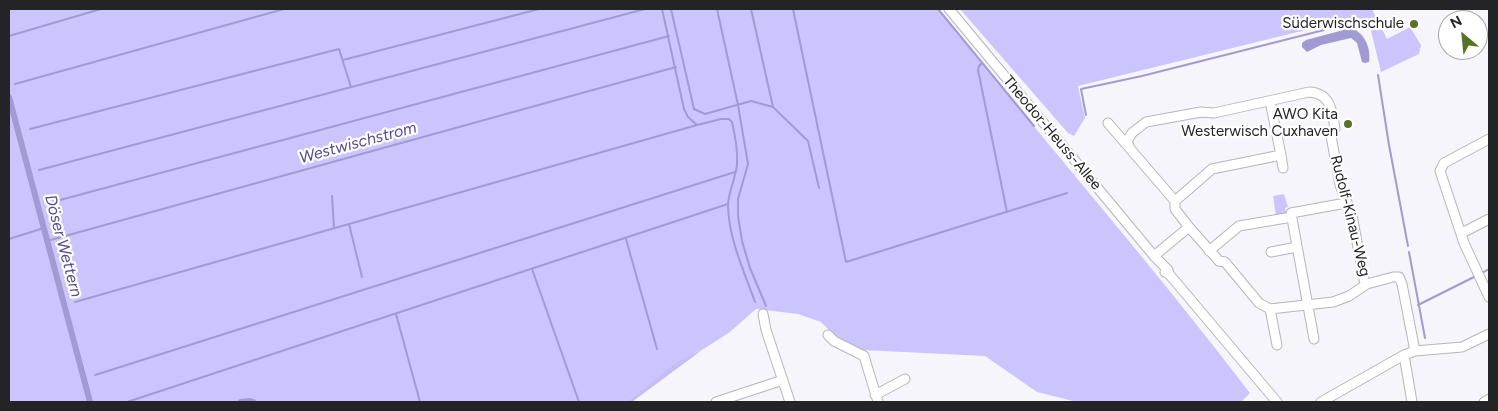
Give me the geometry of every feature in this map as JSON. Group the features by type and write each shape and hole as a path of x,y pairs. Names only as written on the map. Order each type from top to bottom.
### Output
{"street":[{"name":"Theodor-Heuss-Allee","path":"949,9 1166,272 1277,402"},
{"name":"Rudolf-Kinau-Weg","path":"1128,146 1127,141 1132,133 1146,122 1201,112 1214,114 1308,92 1321,94 1331,107 1336,129 1331,136 1340,185 1352,215 1364,280 1367,284"},
{"path":"1270,101 1284,168"},
{"path":"1108,123 1175,201 1176,210 1209,252 1219,261 1225,262 1259,303 1270,309 1333,302 1349,296 1367,284 1399,277 1401,279 1415,351"},
{"path":"1489,139 1444,163 1440,171 1472,263 1489,298"},
{"path":"1175,201 1212,169 1281,155"},
{"path":"1314,339 1291,213 1346,203"},
{"path":"1209,252 1239,226 1292,217"},
{"path":"1462,234 1489,219"},
{"path":"1155,257 1189,227"},
{"path":"1271,252 1298,247"},
{"path":"1270,309 1277,345"},
{"path":"763,314 766,330 790,402"},
{"path":"1321,402 1404,355 1415,351 1462,346 1489,334"},
{"path":"828,335 864,356 876,398 905,380"},
{"path":"1404,355 1412,402"},
{"path":"716,402 783,380"},
{"path":"1484,402 1489,399"}],"shaded area":[{"path":"9,9 937,9 1134,248 1250,393 1241,402 1077,402 1037,392 985,356 862,350 836,337 821,322 798,314 756,309 730,332 662,374 626,402 9,402"},
{"path":"960,9 1372,9 1387,39 1410,27 1421,45 1419,54 1381,72 1368,18 1314,28 1078,86 1085,118 1074,136 1068,133"},
{"path":"1351,28 1360,33 1366,42 1369,51 1369,62 1362,62 1357,43 1351,38 1321,45 1307,52 1302,47 1302,43 1306,40"},
{"path":"1284,194 1288,207 1285,208 1286,214 1276,216 1273,196"},
{"path":"702,350 632,402 626,402 683,359"}],"waterway":[{"path":"9,36 101,9"},
{"path":"15,84 284,9"},
{"path":"343,60 539,9"},
{"path":"39,170 645,9"},
{"path":"662,9 684,109 688,117 697,125 721,119 729,119 732,122 737,159 728,201 729,219 738,255 755,302"},
{"path":"671,9 694,109 705,114 751,101 773,107 808,141 819,188"},
{"path":"717,9 738,105 748,164 738,199 738,216 742,241 750,268 766,306"},
{"path":"751,9 773,107"},
{"path":"793,9 846,262 1067,193"},
{"path":"938,9 1034,126"},
{"path":"1086,115 1081,89 1142,76 1324,30"},
{"path":"49,203 669,36"},
{"path":"30,129 339,49 351,87"},
{"path":"982,63 978,70 1007,212"},
{"name":"Westwischstrom","path":"47,241 676,67"},
{"path":"1378,75 1408,246"},
{"name":"Döser Wettern","path":"9,97 90,402"},
{"path":"75,302 697,125"},
{"path":"95,375 735,172"},
{"path":"332,196 334,228"},
{"path":"127,402 728,204"},
{"path":"349,224 362,277"},
{"path":"9,239 44,228"},
{"path":"626,239 657,349"},
{"path":"1409,252 1425,338"},
{"path":"532,269 579,402"},
{"path":"1482,273 1489,269"},
{"path":"1418,305 1474,277"},
{"path":"396,314 420,402"},
{"name":"Döser Wettern","path":"241,402 253,402"}],"place":[{"name":"Süderwischschule","path":"1414,24"},
{"name":"AWO Kita Westerwisch Cuxhaven","path":"1348,124"}]}
